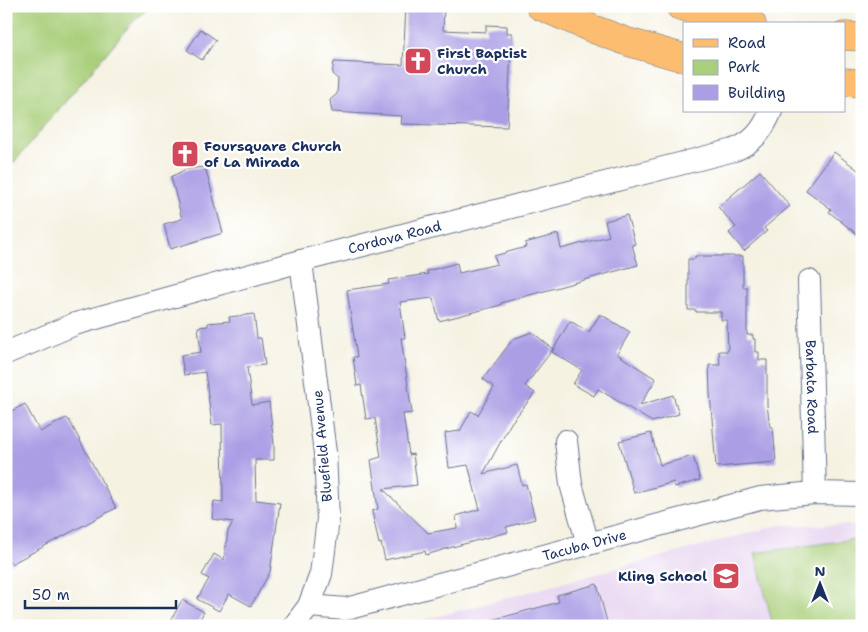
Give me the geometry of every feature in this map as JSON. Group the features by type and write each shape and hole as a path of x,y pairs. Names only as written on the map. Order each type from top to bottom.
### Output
{"main road":[{"path":"540,6 592,29 628,42 683,58"},
{"path":"680,6 744,22"},
{"path":"846,36 862,37"},
{"path":"846,82 862,83"}],"street":[{"name":"Cordova Road","path":"6,353 75,324 301,261 734,150 754,140 771,112"},
{"name":"Bluefield Avenue","path":"294,626 309,606 321,574 328,519 325,453 301,261"},
{"name":"Barbata Road","path":"809,281 815,493"},
{"path":"566,441 571,484 588,544"},
{"name":"Tacuba Drive","path":"309,606 346,609 760,498 815,493 862,494"}],"shaded area":[{"name":"Kling School","path":"779,525 862,525 862,626 401,626"}],"green space":[{"path":"6,6 150,6 130,25 6,172"},
{"path":"737,6 790,6 793,16"},
{"path":"862,538 862,626 773,626 755,553"}],"building":[{"path":"406,6 444,8 443,30 486,32 486,25 507,26 507,33 512,33 507,127 401,124 402,116 332,112 330,100 337,94 338,79 332,74 334,62 403,65"},
{"path":"201,29 216,40 202,60 187,50"},
{"path":"834,152 862,173 862,238 829,212 831,209 806,190"},
{"path":"205,167 223,233 170,249 164,224 182,219 171,177 186,169"},
{"path":"760,171 790,206 764,228 767,231 744,251 729,233 736,227 718,207"},
{"path":"627,215 635,244 632,245 638,265 439,321 433,298 400,302 405,338 401,338 412,413 403,414 409,455 413,454 417,485 383,489 428,533 457,528 456,516 480,509 468,465 449,468 445,433 460,431 471,411 478,415 494,387 483,379 513,339 532,332 553,349 525,386 535,393 511,423 483,474 517,465 522,485 526,484 535,519 506,527 508,532 426,555 425,551 385,560 381,543 379,544 372,511 378,509 371,460 381,457 375,418 366,419 361,385 357,386 353,357 357,357 347,290 389,284 388,280 428,274 427,271 457,263 459,273 497,264 494,256 526,247 525,243 558,234 561,249 609,236 605,221"},
{"path":"695,256 743,256 743,287 747,287 747,335 753,335 753,339 755,339 755,352 759,352 759,360 767,360 767,405 770,427 773,427 776,462 716,467 709,365 720,365 719,351 728,351 727,320 721,320 721,312 696,312 696,310 688,310 688,259 695,259"},
{"path":"254,314 257,338 261,338 265,365 247,367 252,405 269,402 274,444 274,460 255,460 256,500 280,503 270,572 251,606 229,594 219,611 197,599 209,579 202,575 214,554 224,560 228,531 233,522 212,519 214,501 223,502 222,424 212,425 205,372 184,375 181,355 201,352 198,327 208,326 208,323 230,321 229,317"},
{"path":"600,314 630,332 617,354 656,379 640,405 673,395 679,414 652,422 598,389 594,396 573,384 582,370 552,352 570,321 589,332"},
{"path":"25,404 40,432 66,418 69,420 116,508 11,564 6,556 6,414"},
{"path":"651,433 660,465 693,456 700,480 675,487 674,482 634,493 619,441"},
{"path":"597,584 608,626 490,626 489,621 559,602 557,595"},
{"path":"182,600 204,612 196,626 168,626"}],"place":[{"name":"First Baptist Church","path":"418,61"},
{"name":"Foursquare Church of La Mirada","path":"185,154"},
{"name":"Kling School","path":"726,576"}]}
